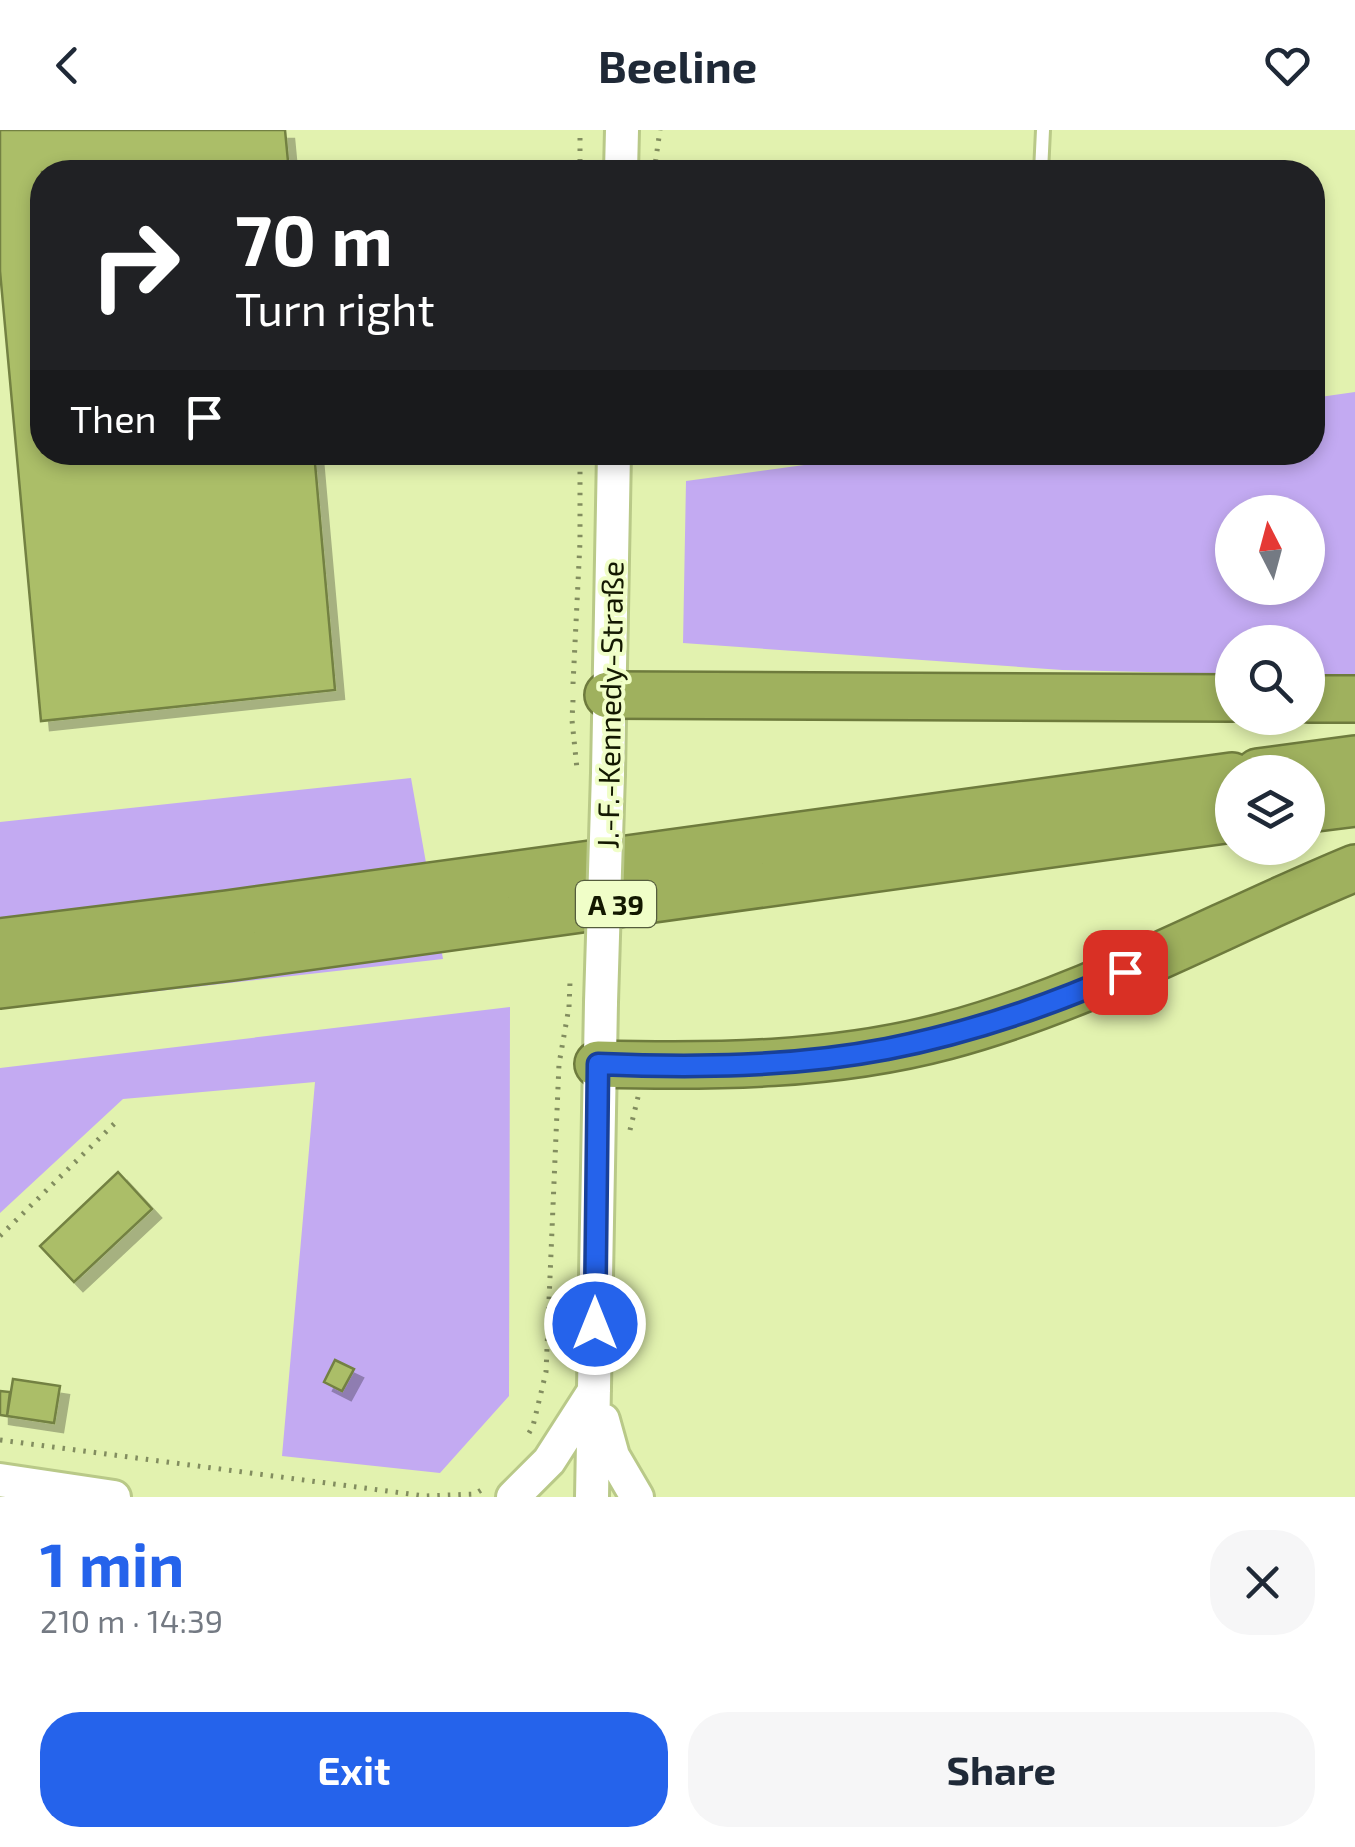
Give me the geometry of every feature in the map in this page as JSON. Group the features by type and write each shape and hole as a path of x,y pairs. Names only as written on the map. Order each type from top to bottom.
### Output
{"highway":[{"path":"608,696 1215,698"},
{"path":"1325,698 1355,699"},
{"path":"1325,764 1355,760"},
{"name":"A 39","path":"0,942 1215,778"},
{"path":"1325,807 1355,803"},
{"name":"A 39","path":"0,986 1215,821"},
{"path":"620,1065 808,1060 884,1050 946,1036 1090,988 1355,868"}],"street":[{"path":"621,160 622,130"},
{"name":"J.-F.-Kennedy-Straße","path":"592,1497 594,1391 620,1065 585,1004 593,776 608,696 614,465"},
{"path":"502,1491 549,1461 594,1391"},
{"path":"594,1391 613,1456 637,1497"},
{"path":"0,1480 114,1497"}],"lane":[{"path":"1042,160 1043,130"}],"path":[{"path":"580,130 580,160"},
{"path":"656,160 660,130"},
{"path":"580,465 572,720 593,776"},
{"path":"524,1443 534,1426 546,1372 559,1064 585,1004"},
{"path":"620,1065 640,1087 629,1138"},
{"path":"0,1236 116,1122"},
{"path":"0,1440 425,1496 502,1491"}],"shaded area":[{"path":"1355,392 1355,676 1325,675 1325,625 1215,625 1215,674 1062,670 683,643 686,481 804,465 1325,465 1325,396"},
{"path":"411,778 443,959 0,1009 0,822"},
{"path":"510,1007 509,1396 440,1473 282,1456 315,1082 123,1099 0,1213 0,1068"}],"building":[{"path":"0,130 285,130 288,160 30,160 30,465 315,465 335,690 41,721 0,271"},
{"path":"118,1172 152,1209 74,1282 40,1246"},
{"path":"335,1360 354,1369 342,1391 324,1382"},
{"path":"13,1379 60,1386 54,1423 7,1416"},
{"path":"0,1391 10,1392 7,1416 0,1415"}],"route":[{"path":"595,1324 598,1064 750,1064 884,1050 999,1020 1125,972"}]}
